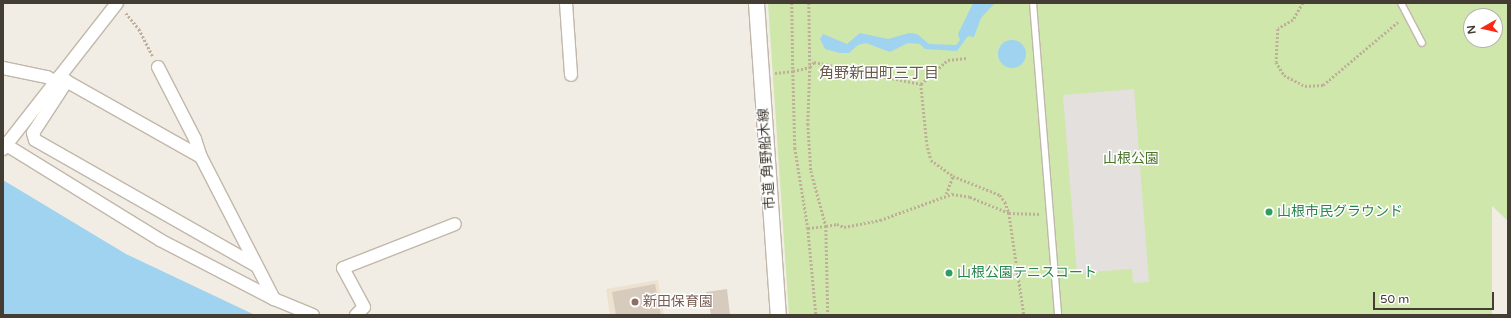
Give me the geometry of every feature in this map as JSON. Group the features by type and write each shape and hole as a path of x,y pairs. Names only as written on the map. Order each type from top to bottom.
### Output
{"street":[{"path":"566,3 571,75"},
{"name":"市道 角野船木線","path":"756,3 778,315"},
{"path":"120,6 61,80 4,146 160,240 274,299 313,315"},
{"path":"158,67 195,139 200,157 274,299"},
{"path":"3,68 61,80 200,157"},
{"path":"61,80 33,134 35,140 257,266"},
{"path":"356,315 364,308 343,268 456,224"}],"lane":[{"path":"1033,3 1058,315"},
{"path":"1401,3 1422,43"}],"path":[{"path":"792,3 795,148 808,228 816,315 811,315"},
{"path":"809,3 810,67 808,124 811,171 826,226 828,315"},
{"path":"1303,3 1293,20 1278,29 1276,62 1284,75 1305,86 1323,85 1407,15"},
{"path":"120,6 139,29 158,67"},
{"path":"921,84 948,60 967,58"},
{"path":"794,70 810,67 814,62 921,84"},
{"path":"921,84 926,137 931,160 953,176 1000,195 1009,213 1024,315"},
{"path":"946,194 953,176"},
{"path":"808,228 838,224 844,227 880,220 946,194 970,197 1009,213 1051,214"}],"shaded area":[{"path":"1134,89 1149,282 1133,283 1132,269 1077,273 1063,95"},
{"name":"新田保育園","path":"658,280 664,315 610,315 606,289"}],"green space":[{"name":"山根公園","path":"768,3 1508,3 1508,221 1492,206 1492,315 789,315"}],"water":[{"path":"973,3 995,3 981,18 974,37 968,36 957,51 925,49 920,44 908,43 890,52 866,43 858,45 849,53 840,53 825,49 820,39 823,34 847,44 860,33 888,39 909,33 917,34 929,44 956,45 960,40 958,34"},
{"path":"1012,40 1022,44 1026,54 1022,64 1012,68 1002,64 998,54 1002,44"},
{"path":"3,180 126,254 255,315 3,315"}],"building":[{"name":"新田保育園","path":"655,284 661,315 616,315 612,292"},
{"path":"727,289 730,315 711,315 706,292"}],"place":[{"name":"山根市民グラウンド","path":"1269,212"},
{"name":"山根公園テニスコート","path":"949,273"},
{"name":"新田保育園","path":"635,302"}],"district":[{"name":"角野新田町三丁目","path":"879,74"}]}
